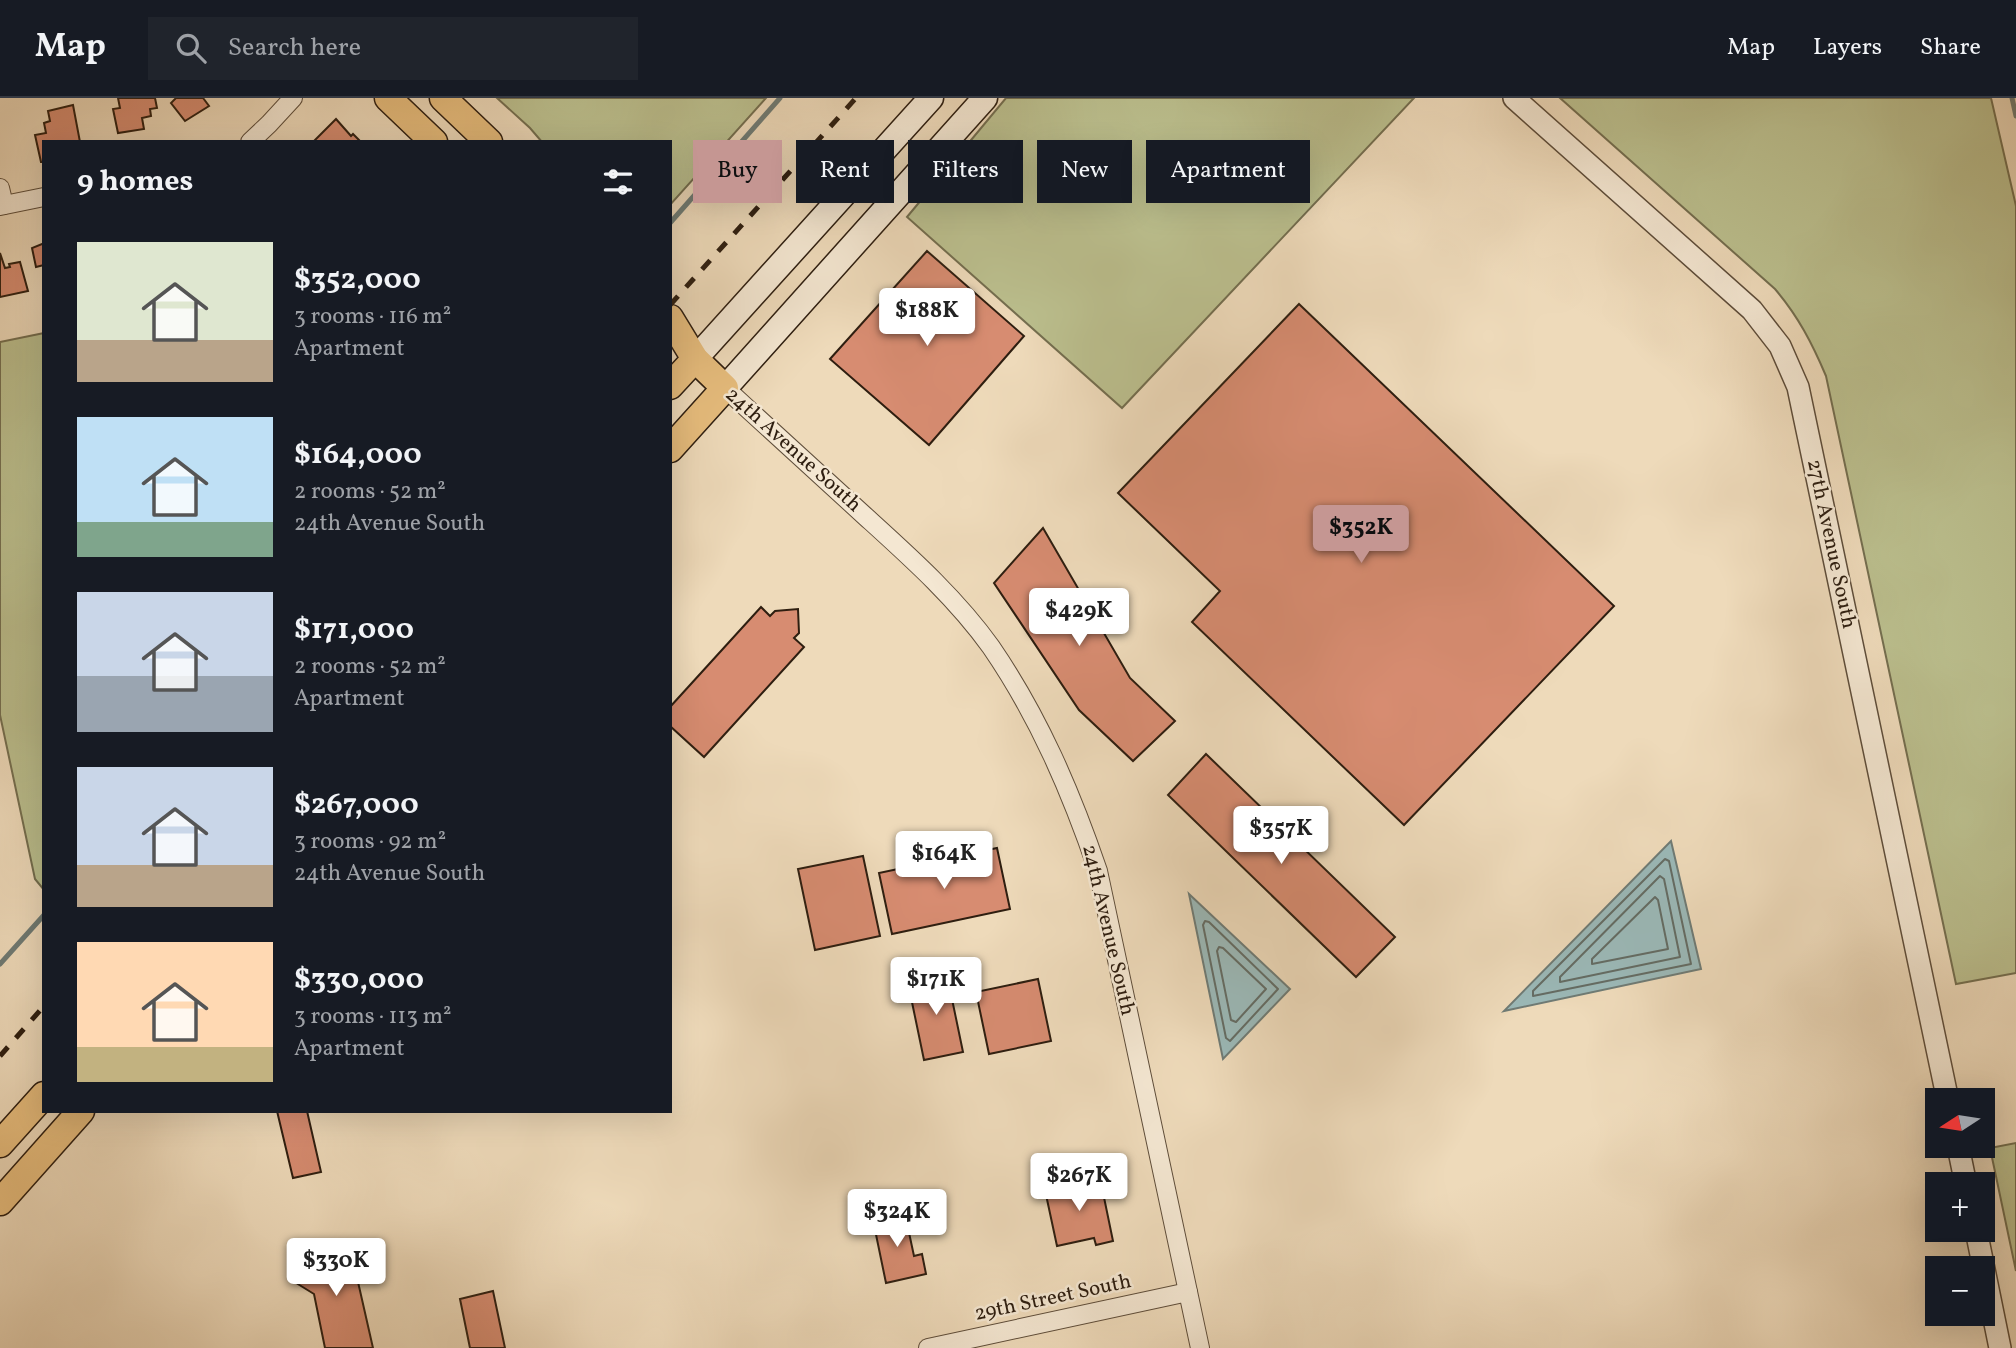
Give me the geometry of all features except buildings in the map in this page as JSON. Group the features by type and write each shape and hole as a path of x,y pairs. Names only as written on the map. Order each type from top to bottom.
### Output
{"main road":[{"path":"388,98 432,140"},
{"path":"443,98 487,140"},
{"path":"672,382 682,355 931,98"},
{"path":"672,447 985,98"},
{"name":"24th Avenue South","path":"672,324 682,355 725,388"},
{"path":"0,1144 42,1097"},
{"path":"0,1202 79,1113"}],"street":[{"path":"252,140 293,98"},
{"name":"27th Avenue South","path":"1514,98 1752,310 1780,346 1798,387 1945,1088"},
{"path":"1,200 42,197"},
{"name":"24th Avenue South","path":"725,388 952,598 991,647 1039,726 1076,804 1098,872 1200,1348"},
{"path":"1978,1242 2000,1348"},
{"name":"29th Street South","path":"928,1348 1188,1292"}],"green space":[{"path":"497,98 766,98 728,140 693,140 693,179 672,203 672,140 540,140"},
{"path":"1006,98 1414,98 1122,408 907,217 919,203 1023,203 1023,140 971,140"},
{"path":"1560,98 1991,98 2016,206 2016,973 1956,984 1826,376 1810,341 1791,309 1775,289"},
{"path":"42,333 42,888 35,879 0,715 0,342"},
{"path":"2016,1143 2016,1271 1992,1158 1995,1158 1995,1147"}],"water":[{"path":"1671,841 1701,969 1504,1011"},
{"path":"1189,894 1290,989 1223,1059"}],"waterway":[{"path":"672,221 780,98"},
{"path":"2012,98 2016,116"},
{"path":"0,964 42,917"}],"railway":[{"path":"672,303 856,98"},
{"path":"0,1056 42,1008"}]}
